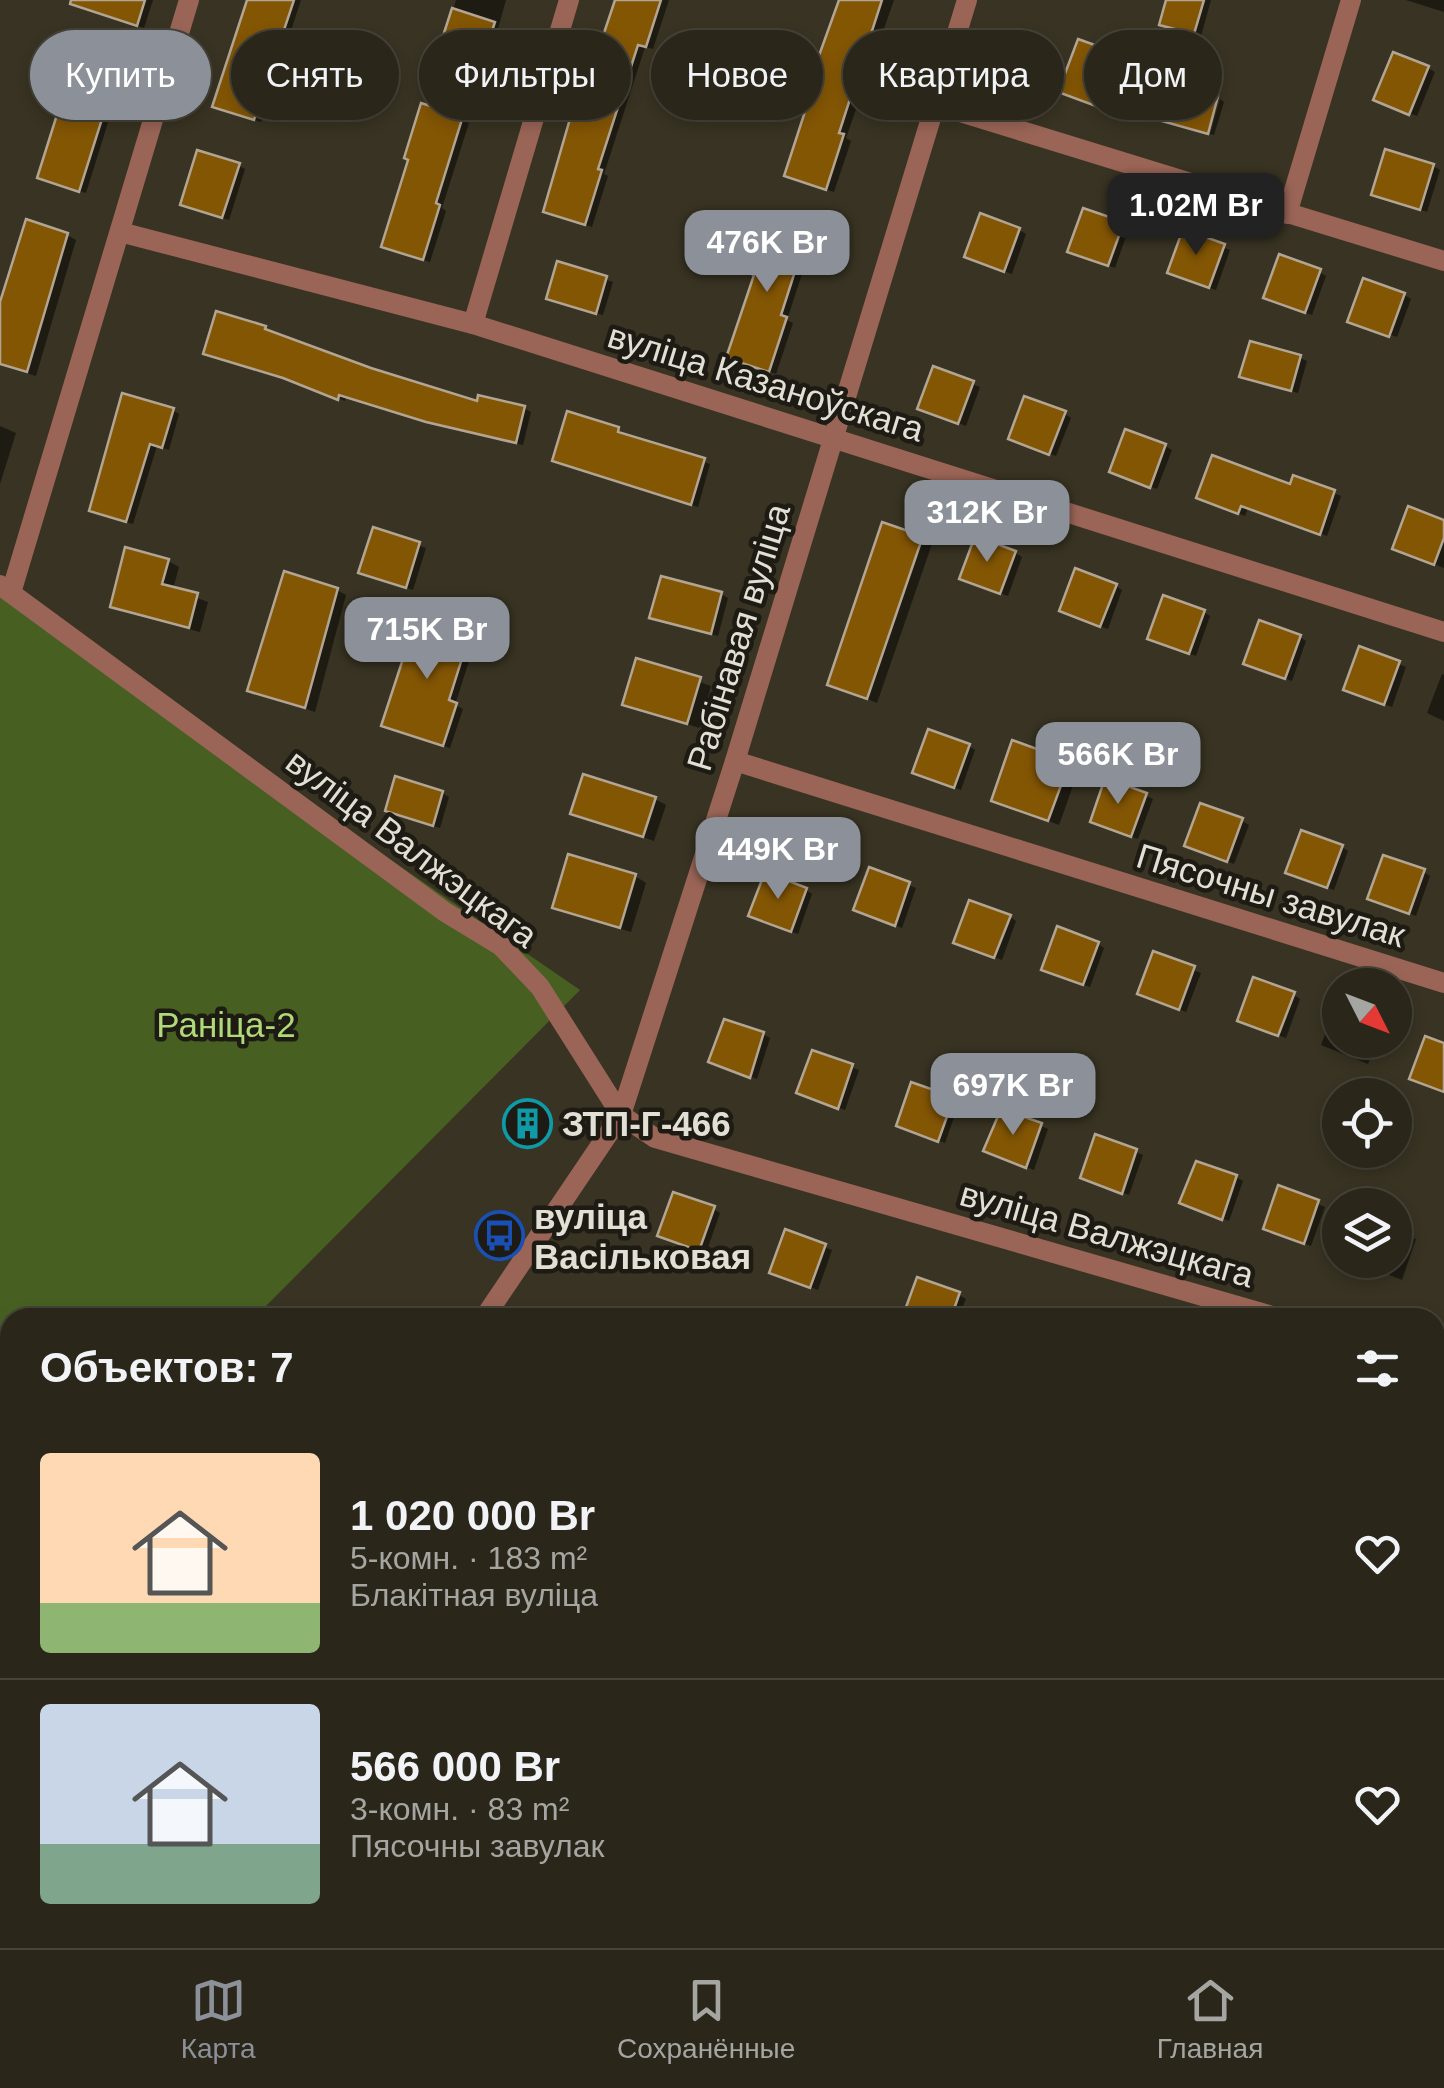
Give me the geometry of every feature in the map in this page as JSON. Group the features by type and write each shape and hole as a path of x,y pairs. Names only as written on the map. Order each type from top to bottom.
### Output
{"street":[{"path":"6,589 189,0"},
{"path":"473,324 568,0"},
{"name":"Рабінавая вуліца","path":"957,30 967,0"},
{"path":"1288,214 1351,0"},
{"name":"Рабінавая вуліца","path":"491,1308 621,1115 735,760 929,120"},
{"path":"985,120 1444,261"},
{"name":"вуліца Казаноўскага","path":"120,232 473,324 1444,632"},
{"name":"вуліца Валжэцкага","path":"6,589 445,912 501,946 540,988 621,1115 656,1138 1244,1308"},
{"name":"Пясочны завулак","path":"735,760 1444,983"}],"green space":[{"name":"Раніца-2","path":"0,591 580,990 264,1308 0,1308"}],"building":[{"path":"71,0 145,0 137,26 70,4"},
{"path":"247,0 294,0 284,30 237,30"},
{"path":"615,0 661,0 646,47 638,45 631,67 631,30 605,30"},
{"path":"839,0 882,0 872,30 843,30 843,120 839,133 844,134 826,190 784,176 802,120 823,120 823,44"},
{"path":"1166,0 1204,0 1195,30 1159,25"},
{"path":"452,8 495,22 492,30 445,30"},
{"path":"1078,39 1084,41 1084,102 1064,94 1064,76"},
{"path":"231,49 231,113 212,107"},
{"path":"1393,52 1429,66 1409,115 1373,100"},
{"path":"419,109 419,120 462,120 423,260 381,247 408,160 404,158"},
{"path":"55,120 102,120 79,192 37,178"},
{"path":"570,120 614,120 585,225 543,212"},
{"path":"1158,120 1212,120 1208,134"},
{"path":"1385,149 1434,164 1420,210 1371,195"},
{"path":"197,150 240,163 222,218 180,205"},
{"path":"1083,208 1124,222 1108,266 1067,252"},
{"path":"980,213 1020,228 1004,272 964,257"},
{"path":"766,218 808,231 781,315 787,317 769,372 726,358 754,275 749,273"},
{"path":"26,219 68,233 27,372 0,364 0,302"},
{"path":"1183,229 1225,244 1209,288 1167,273"},
{"path":"1279,254 1321,269 1305,313 1263,298"},
{"path":"557,261 607,276 596,314 546,299"},
{"path":"1363,278 1405,293 1389,337 1347,322"},
{"path":"216,311 266,326 265,329 371,368 477,401 478,395 525,406 516,443 426,422 339,395 338,400 283,378 203,354"},
{"path":"1250,341 1301,355 1291,391 1239,377"},
{"path":"933,366 974,381 958,424 917,409"},
{"path":"122,393 174,408 162,448 150,444 126,522 89,511"},
{"path":"1024,396 1066,411 1049,455 1008,439"},
{"path":"567,411 619,427 618,432 705,458 691,505 552,461"},
{"path":"1125,429 1166,444 1150,488 1109,472"},
{"path":"1212,455 1290,484 1293,475 1335,490 1320,535 1241,506 1238,514 1196,498"},
{"path":"1408,506 1444,520 1444,538 1434,565 1392,549"},
{"path":"882,522 923,536 867,699 827,685"},
{"path":"373,527 420,542 406,588 358,573"},
{"path":"975,536 1016,551 1000,594 959,579"},
{"path":"125,547 169,559 162,584 198,593 189,628 110,607"},
{"path":"1075,568 1117,584 1100,627 1059,611"},
{"path":"284,571 338,588 305,708 247,691"},
{"path":"661,576 722,592 711,634 649,618"},
{"path":"1163,595 1205,610 1189,654 1147,639"},
{"path":"417,616 470,633 449,700 457,703 443,746 381,726"},
{"path":"1259,620 1301,635 1285,679 1243,664"},
{"path":"1359,646 1400,661 1384,705 1343,690"},
{"path":"636,658 701,677 687,724 622,705"},
{"path":"928,729 970,744 954,788 912,773"},
{"path":"1012,740 1070,761 1048,821 991,801"},
{"path":"583,774 656,797 643,837 570,814"},
{"path":"395,776 443,791 433,826 385,811"},
{"path":"1105,778 1147,793 1131,837 1090,822"},
{"path":"1200,803 1243,818 1227,862 1184,846"},
{"path":"1301,830 1343,845 1327,888 1285,873"},
{"path":"568,854 636,874 620,928 552,908"},
{"path":"1383,855 1425,869 1409,914 1367,899"},
{"path":"869,867 910,882 895,926 853,910"},
{"path":"765,872 807,888 791,932 748,916"},
{"path":"969,900 1011,915 994,958 953,943"},
{"path":"1057,926 1099,942 1083,985 1041,970"},
{"path":"1153,951 1195,966 1179,1010 1137,994"},
{"path":"1253,977 1295,992 1278,1036 1237,1021"},
{"path":"724,1019 764,1032 750,1078 708,1062"},
{"path":"1425,1036 1444,1043 1444,1092 1409,1078"},
{"path":"812,1050 853,1064 838,1109 796,1093"},
{"path":"911,1082 954,1097 938,1142 896,1126"},
{"path":"1001,1109 1042,1123 1026,1168 983,1151"},
{"path":"1095,1134 1137,1149 1122,1194 1080,1178"},
{"path":"1196,1161 1237,1175 1222,1220 1179,1203"},
{"path":"1278,1185 1319,1200 1304,1244 1263,1229"},
{"path":"673,1192 715,1206 699,1251 657,1236"},
{"path":"785,1229 826,1244 810,1288 769,1273"},
{"path":"917,1277 960,1292 954,1308 906,1308"}],"place":[{"name":"ЗТП-Г-466","path":"527,1123"},
{"name":"вуліца Васільковая","path":"499,1236"}]}
